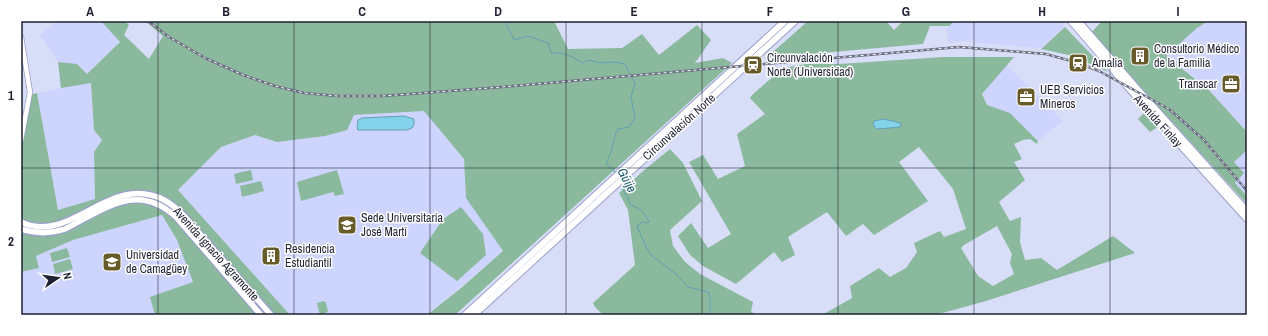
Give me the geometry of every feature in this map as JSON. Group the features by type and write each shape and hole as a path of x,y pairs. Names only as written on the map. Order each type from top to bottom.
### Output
{"highway":[{"name":"Circunvalación Norte","path":"474,315 786,21"},
{"name":"Circunvalación Norte","path":"622,175 795,21"},
{"name":"Avenida Finlay","path":"1071,21 1126,85 1247,219"},
{"name":"Avenida Finlay","path":"1078,21 1247,211"},
{"name":"Circunvalación Norte","path":"465,315 614,183"}],"main road":[{"name":"Avenida Ignacio Agramonte","path":"21,222 32,226 43,227 65,223 108,200 124,195 144,193 163,199 182,213 271,315"},
{"name":"Avenida Ignacio Agramonte","path":"21,229 38,234 59,231 117,203 134,199 154,202 166,208 176,217 261,315"}],"street":[{"path":"21,37 30,92 21,140"}],"shaded area":[{"path":"56,21 101,21 120,42 87,74 77,64 58,62 40,35"},
{"path":"955,21 1061,21 1065,26 1040,48 975,43 975,40 949,43 946,29"},
{"path":"1208,21 1234,21 1247,26 1247,131 1208,89 1166,56 1197,28"},
{"name":"UEB Servicios Mineros","path":"1007,65 1063,121 1038,141 1010,113 987,105 982,94"},
{"path":"91,82 94,130 102,140 94,152 95,200 58,210 37,93"},
{"name":"Sede Universitaria José Martí","path":"425,111 464,159 466,198 503,251 427,315 290,315 178,190 221,147 255,135 277,142 354,115"},
{"path":"404,116 414,119 414,125 412,128 407,130 358,130 357,127 358,120 362,118"},
{"path":"884,119 901,123 900,127 875,128 873,123 874,121"},
{"path":"1247,150 1247,196 1235,183 1244,173 1234,162"},
{"name":"Universidad de Camagüey","path":"162,215 177,240 193,282 247,315 21,315 21,272 39,268 36,256 73,240"}],"green space":[{"path":"101,21 125,21 129,25 124,35 149,59 163,36 145,21 554,21 568,49 622,48 642,34 659,55 697,25 711,40 695,63 723,58 732,63 455,315 427,315 461,288 503,251 466,198 464,159 424,111 354,115 347,130 325,136 277,142 255,135 221,147 178,190 290,315 155,315 150,297 193,282 177,240 162,215 73,240 36,256 39,268 21,272 21,129 30,95 37,93 58,210 95,199 94,152 102,140 94,130 91,83 61,88 58,62 77,64 87,74 120,42"},
{"path":"808,21 886,21 894,30 903,21 955,21 949,26 930,26 923,44 766,58"},
{"path":"1102,21 1208,21 1197,28 1166,56 1208,89 1247,132 1247,150 1234,162 1244,173 1235,183 1247,196 1247,204 1121,66 1118,67 1090,34"},
{"path":"1065,27 1108,72 1073,56 1041,49"},
{"path":"943,57 1014,57 982,94 987,105 1010,113 1038,141 1037,144 1030,139 1014,144 1022,159 1014,162 1025,180 999,202 1010,221 1021,217 1020,242 1025,260 1041,258 1057,270 1113,236 1135,253 986,301 935,315 822,315 852,298 850,286 879,268 890,277 906,268 917,252 914,243 940,231 944,237 966,229 953,189 919,147 899,162 928,201 874,235 863,224 846,236 827,212 788,237 795,255 782,262 774,252 736,284 703,266 690,255 678,236 691,223 708,248 731,234 689,162 703,155 718,179 745,166 737,134 765,114 750,98 752,95 776,74 789,67 806,64 839,64","holes":["997,226 1012,254 1010,263 1014,274 993,286 978,276 961,248"]},
{"path":"1145,112 1158,127 1150,132 1138,119"},
{"path":"670,149 683,163 702,201 670,230 673,246 685,262 700,274 753,302 751,311 755,315 603,315 595,307 593,303 635,265 628,210 619,193"},
{"path":"251,170 253,180 236,184 234,174"},
{"path":"337,170 344,194 335,196 333,192 301,201 297,182"},
{"path":"261,181 264,191 242,197 240,186"},
{"path":"461,207 483,234 486,255 457,281 420,253 443,219"},
{"path":"67,248 70,257 52,262 50,253"},
{"path":"70,259 73,269 55,274 53,264"},
{"path":"324,301 328,311 320,315 317,303"}],"waterway":[{"name":"Güije","path":"505,21 514,40 528,36 548,43 551,53 567,55 582,63 588,60 601,63 615,62 625,64 635,84 631,97 635,118 629,127 618,129 616,134 606,164 614,170 615,173"},
{"name":"Güije","path":"621,185 631,205 642,211 649,222 643,222 637,226 646,247 652,256 676,274 688,287 708,292 710,297 709,315"}],"railway":[{"path":"148,21 169,37 205,58 243,75 275,86 304,93 337,96 383,96 502,87 959,47 1046,54 1078,63 1099,71 1169,109 1204,140 1247,191"}],"place":[{"name":"Consultorio Médico de la Familia","path":"1140,56"},
{"name":"Amalia","path":"1078,63"},
{"name":"Circunvalación Norte (Universidad)","path":"753,65"},
{"name":"Transcar","path":"1231,84"},
{"name":"UEB Servicios Mineros","path":"1026,97"},
{"name":"Sede Universitaria José Martí","path":"347,225"},
{"name":"Residencia Estudiantil","path":"271,256"},
{"name":"Universidad de Camagüey","path":"112,262"}]}
